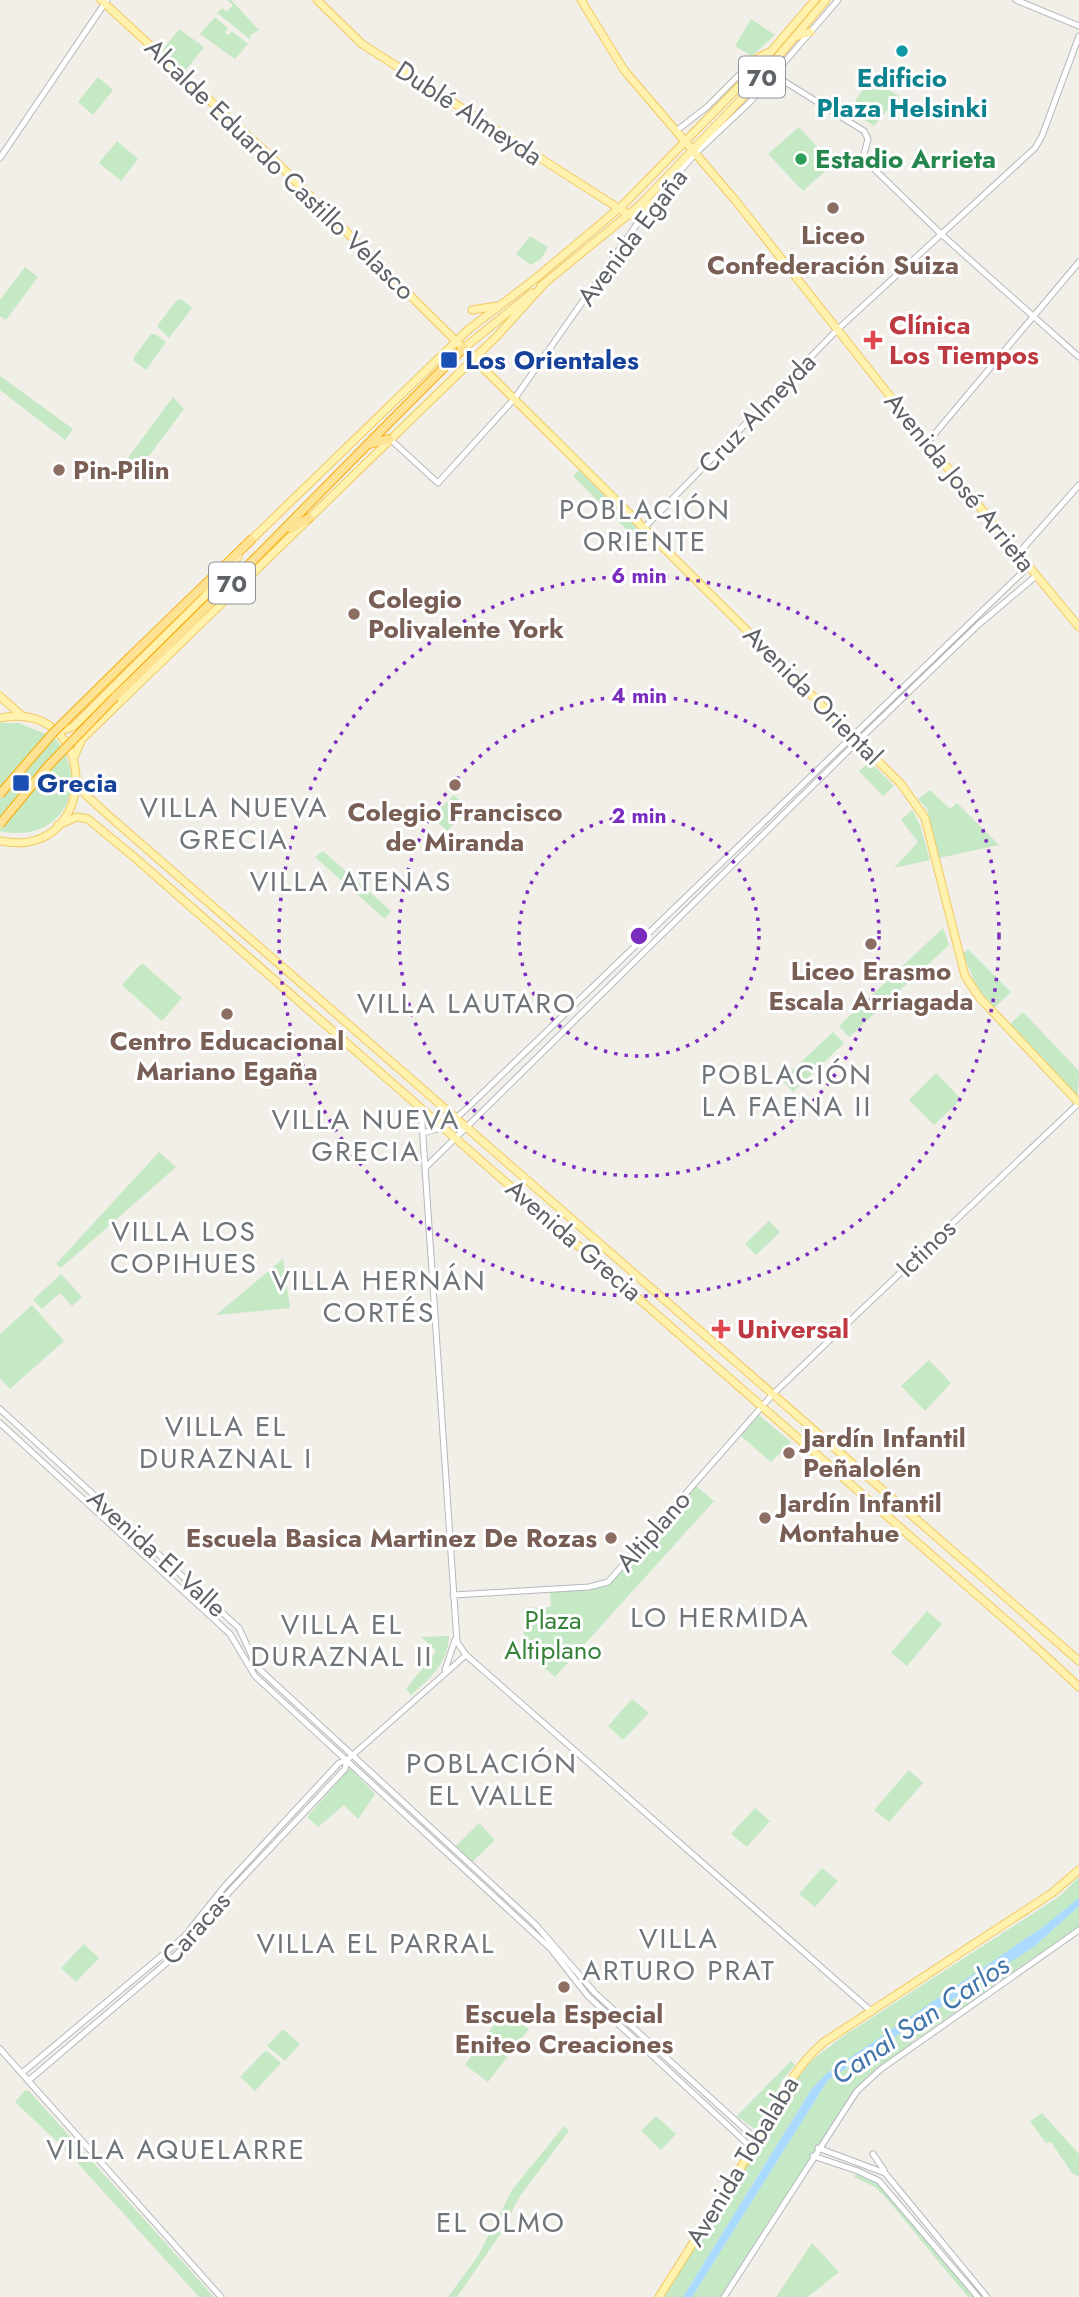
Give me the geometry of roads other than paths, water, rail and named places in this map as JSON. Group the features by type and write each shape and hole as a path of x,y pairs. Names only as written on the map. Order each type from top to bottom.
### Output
{"highway":[{"name":"70","path":"0,824 48,766 115,697 282,534 366,445 464,348"},
{"path":"366,445 389,439"},
{"path":"282,534 309,518"},
{"name":"70","path":"0,794 52,734 251,540"}],"main road":[{"name":"Dublé Almeyda","path":"317,0 362,44 629,215"},
{"name":"Avenida José Arrieta","path":"581,0 620,64 694,151 927,443 1079,627"},
{"name":"70","path":"251,540 457,340 618,209 773,49 815,0"},
{"name":"70","path":"464,348 487,326 629,215 694,151 826,0"},
{"name":"Alcalde Eduardo Castillo Velasco","path":"104,1 262,148 457,340"},
{"path":"794,37 810,32"},
{"path":"754,60 773,49"},
{"path":"629,215 639,213 651,204"},
{"path":"74,757 82,739 474,357 544,284"},
{"path":"472,310 502,304"},
{"name":"Avenida Oriental","path":"457,340 853,733 907,791 922,812 954,943 968,982 1079,1103"},
{"path":"56,732 73,727 131,670 205,596 251,540"},
{"path":"0,696 25,717 56,732 74,757 78,781 72,807 58,825"},
{"path":"0,718 25,717"},
{"name":"Avenida Grecia","path":"78,781 84,793 98,807 1079,1661"},
{"name":"Avenida Grecia","path":"2,843 38,838 77,817 92,821 762,1406 1079,1687"},
{"name":"Avenida Tobalaba","path":"659,2297 804,2061 824,2042 1052,1894 1079,1870"}],"street":[{"name":"Avenida Egaña","path":"389,439 438,483 515,398 651,204 694,151 774,75 838,0"},
{"path":"1016,0 1079,26"},
{"path":"0,158 104,1"},
{"name":"Cruz Almeyda","path":"645,527 838,329 1037,145 1079,36"},
{"path":"676,131 708,107 754,60"},
{"path":"774,75 864,131 868,139 864,154 867,162 941,234 1079,357"},
{"path":"927,443 1079,262"},
{"path":"1018,554 1079,485"},
{"path":"423,1133 444,1127 457,1117 1028,567"},
{"path":"425,1168 454,1136 859,740 978,625 1036,576"},
{"name":"Ictinos","path":"773,1394 1079,1103"},
{"path":"421,1108 456,1637 442,1676"},
{"name":"Altiplano","path":"453,1595 606,1584 773,1394"},
{"name":"Avenida El Valle","path":"0,1409 239,1628 257,1667 558,1958 588,1996 752,2148"},
{"name":"Avenida El Valle","path":"0,1423 230,1634 253,1673 535,1924 595,1993 757,2140"},
{"path":"131,1544 138,1536"},
{"path":"456,1637 466,1655 872,2012"},
{"name":"Caracas","path":"22,2073 184,1937 259,1849 339,1763 349,1758 466,1655"},
{"name":"Caracas","path":"28,2081 177,1954 237,1883 345,1769 349,1758"},
{"path":"530,1931 535,1924"},
{"path":"724,2297 852,2097 874,2074 1079,1930"},
{"path":"0,2049 221,2297"},
{"path":"714,2112 721,2114 726,2111"},
{"path":"818,2148 885,2173"},
{"path":"873,2154 885,2173 987,2297"},
{"path":"813,2157 858,2171 879,2181 978,2297"}],"water":[{"name":"Canal San Carlos","path":"1079,1898 1079,1906 1035,1946 828,2080 692,2297 683,2297 811,2090 826,2074 1043,1927"}],"place":[{"name":"Edificio Plaza Helsinki","path":"902,51"},
{"name":"Estadio Arrieta","path":"801,159"},
{"name":"Liceo Confederación Suiza","path":"833,208"},
{"name":"Clínica Los Tiempos","path":"873,340"},
{"name":"Los Orientales","path":"449,360"},
{"name":"Pin-Pilin","path":"59,470"},
{"name":"Colegio Polivalente York","path":"354,614"},
{"name":"Grecia","path":"21,783"},
{"name":"Colegio Francisco de Miranda","path":"455,785"},
{"name":"Liceo Erasmo Escala Arriagada","path":"871,944"},
{"name":"Centro Educacional Mariano Egaña","path":"227,1014"},
{"name":"Universal","path":"721,1329"},
{"name":"Jardín Infantil Peñalolén","path":"789,1453"},
{"name":"Jardín Infantil Montahue","path":"765,1518"},
{"name":"Escuela Basica Martinez De Rozas","path":"611,1538"},
{"name":"Escuela Especial Eniteo Creaciones","path":"564,1987"}],"district":[{"name":"POBLACIÓN ORIENTE","path":"645,525"},
{"name":"VILLA NUEVA GRECIA","path":"234,823"},
{"name":"VILLA ATENAS","path":"351,881"},
{"name":"VILLA LAUTARO","path":"467,1003"},
{"name":"POBLACIÓN LA FAENA II","path":"787,1090"},
{"name":"VILLA NUEVA GRECIA","path":"366,1135"},
{"name":"VILLA LOS COPIHUES","path":"184,1247"},
{"name":"VILLA HERNÁN CORTÉS","path":"379,1296"},
{"name":"VILLA EL DURAZNAL I","path":"226,1442"},
{"name":"LO HERMIDA","path":"720,1617"},
{"name":"VILLA EL DURAZNAL II","path":"342,1640"},
{"name":"POBLACIÓN EL VALLE","path":"492,1779"},
{"name":"VILLA EL PARRAL","path":"376,1943"},
{"name":"VILLA ARTURO PRAT","path":"679,1954"},
{"name":"VILLA AQUELARRE","path":"176,2149"},
{"name":"EL OLMO","path":"501,2222"}],"park label":[{"name":"Plaza Altiplano","path":"553,1635"}]}
